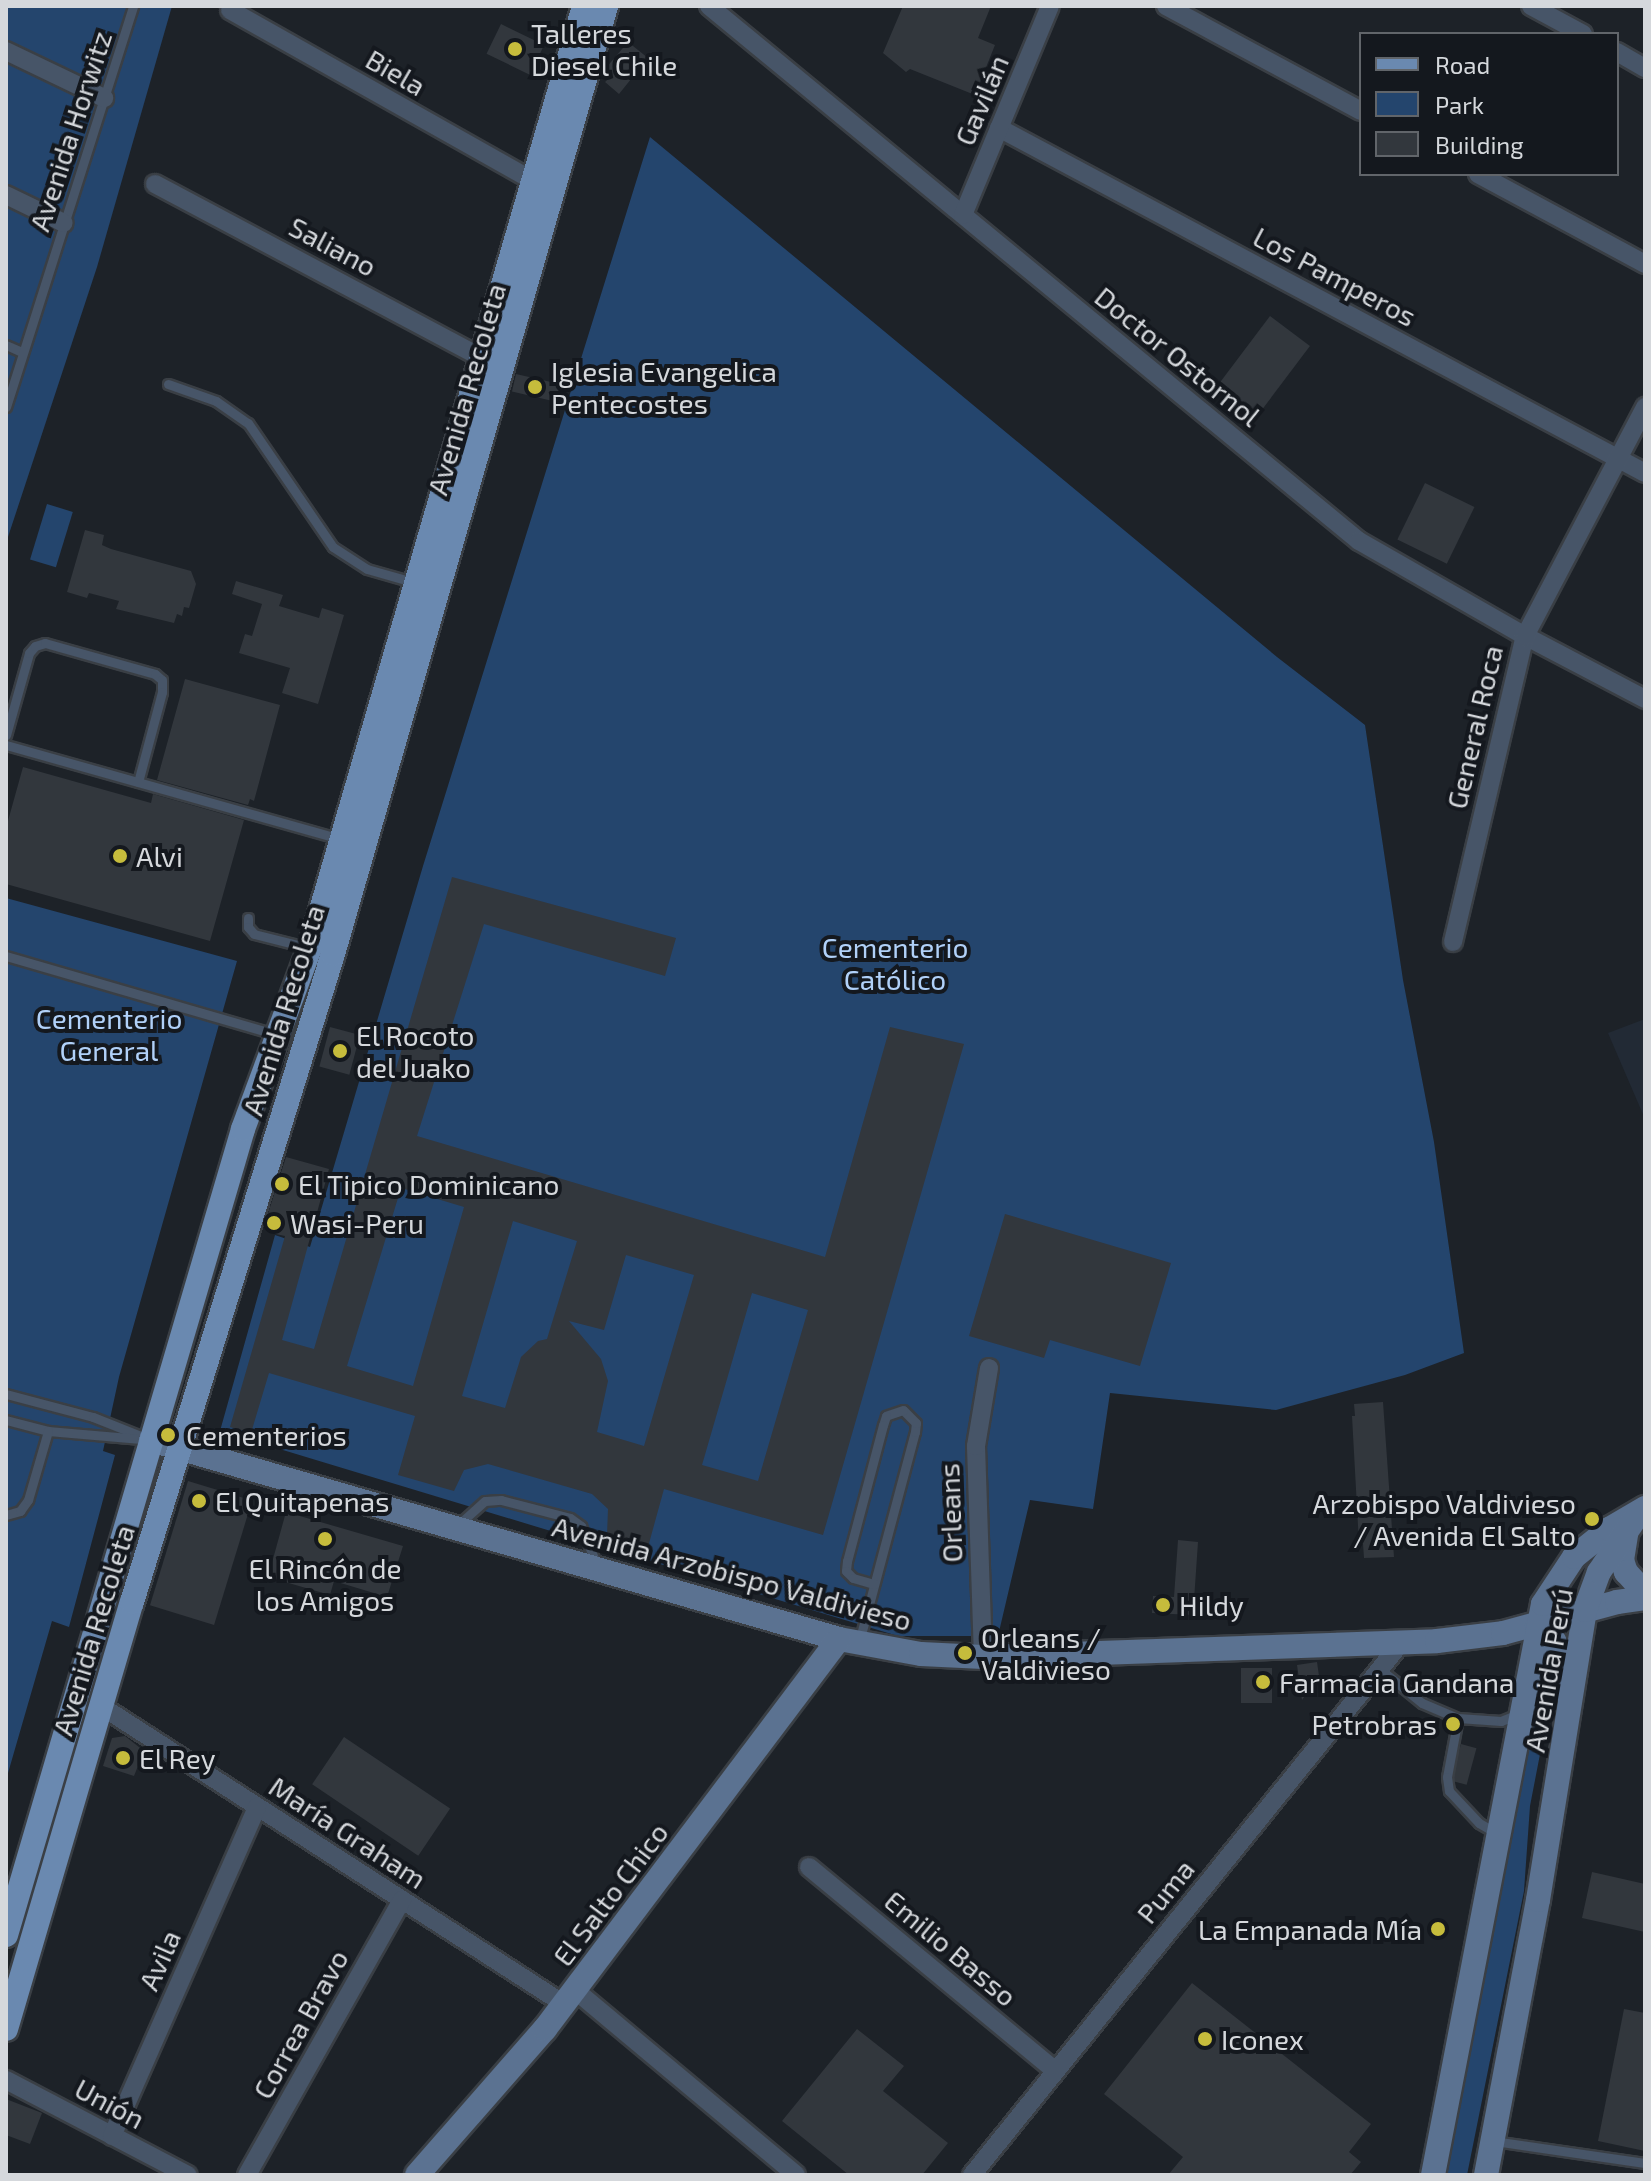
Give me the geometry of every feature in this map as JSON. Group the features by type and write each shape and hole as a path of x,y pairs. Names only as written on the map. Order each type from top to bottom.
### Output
{"main road":[{"name":"Avenida Recoleta","path":"6,1935 246,1118 310,948 484,359 584,6"},
{"name":"Avenida Recoleta","path":"6,2029 101,1706 333,954 606,6"},
{"name":"Avenida Arzobispo Valdivieso","path":"151,1440 849,1641 921,1654 983,1657 1469,1638 1537,1626 1585,1610 1645,1596"},
{"path":"1636,1519 1622,1560 1626,1572 1645,1596"},
{"name":"Avenida Perú","path":"1486,2175 1571,1706 1585,1610 1599,1572 1636,1519"},
{"name":"Avenida Perú","path":"1433,2175 1537,1626 1549,1591 1574,1557 1609,1529 1636,1519"},
{"path":"1537,1626 1551,1637 1557,1650 1571,1706"},
{"name":"El Salto Chico","path":"417,2175 569,1997 849,1641"}],"street":[{"name":"Doctor Ostornol","path":"709,6 1359,541 1525,636 1645,699"},
{"name":"Gavilán","path":"963,215 1050,6"},
{"path":"1166,6 1359,110"},
{"path":"1531,6 1579,32"},
{"name":"Biela","path":"230,10 535,182"},
{"path":"6,51 104,98"},
{"path":"1619,53 1645,68"},
{"name":"Los Pamperos","path":"999,128 1645,473"},
{"path":"1482,176 1645,264"},
{"name":"Saliano","path":"155,184 484,359"},
{"path":"6,195 64,223"},
{"name":"General Roca","path":"1453,942 1525,636 1645,407"},
{"name":"Orleans","path":"983,1657 976,1446 989,1368"},
{"name":"Puma","path":"972,2175 1401,1643"},
{"name":"María Graham","path":"101,1706 402,1900 569,1997 796,2175"},
{"name":"Avila","path":"112,2136 257,1807"},
{"name":"Emilio Basso","path":"809,1867 1056,2071"},
{"name":"Correa Bravo","path":"247,2175 402,1900"},
{"name":"Unión","path":"6,2080 188,2175"}],"lane":[{"name":"Avenida Horwitz","path":"6,407 133,6"},
{"path":"6,345 22,352"},
{"path":"168,384 216,401 248,423 333,547 348,560 418,583"},
{"path":"6,735 29,653 35,646 45,643 155,674 162,680 162,692 138,782"},
{"path":"6,745 341,839"},
{"path":"248,918 248,927 254,934 310,948"},
{"path":"6,956 277,1035"},
{"path":"6,1394 93,1417 151,1440"},
{"path":"849,1641 874,1584 915,1432 916,1423 903,1410 886,1416 847,1561 846,1571 853,1578 874,1584"},
{"path":"6,1420 48,1431 151,1440"},
{"path":"6,1515 20,1511 28,1500 48,1431"},
{"path":"454,1529 485,1501 501,1500 570,1518 581,1526 599,1570"},
{"path":"1380,1669 1422,1703 1458,1718 1501,1721 1521,1712"},
{"path":"1458,1718 1447,1777 1449,1791 1479,1823 1498,1834"},
{"path":"1493,2141 1645,2163"}],"shaded area":[{"path":"1645,1019 1645,1119 1608,1033"}],"green space":[{"path":"6,6 172,6 97,267 6,543"},
{"name":"Cementerio Católico","path":"650,137 1277,657 1365,725 1403,980 1434,1142 1464,1353 1405,1375 1276,1410 1110,1393 1093,1509 1030,1500 998,1636 898,1636 220,1431 275,1235 310,1247 423,866"},
{"path":"47,504 73,512 56,567 30,559"},
{"name":"Cementerio General","path":"6,898 237,961 119,1377 103,1451 115,1455 69,1627 52,1621 6,1780"},
{"path":"1539,1647 1546,1657 1552,1692 1530,1806 1524,1891 1467,2175 1437,2175"}],"building":[{"path":"903,6 991,6 978,38 995,45 975,95 910,69 906,72 883,53"},
{"name":"Talleres Diesel Chile","path":"501,24 544,45 530,75 487,54"},
{"path":"628,42 648,58 619,94 605,82 612,75 605,69"},
{"path":"1270,316 1310,346 1258,415 1218,385"},
{"name":"Iglesia Evangelica Pentecostes","path":"516,374 560,384 556,402 512,392"},
{"path":"1425,483 1474,507 1447,564 1397,540"},
{"path":"85,530 104,535 102,545 111,549 191,571 196,584 189,608 184,607 182,616 177,614 174,623 116,609 119,601 89,593 87,598 67,592"},
{"path":"236,581 283,595 279,606 319,618 322,608 344,615 318,704 282,693 290,668 239,653 245,634 252,636 262,604 232,594"},
{"path":"185,679 280,705 254,801 250,799 248,805 157,780"},
{"name":"Alvi","path":"23,767 151,803 153,794 244,820 210,941 6,884 6,828"},
{"path":"452,877 676,938 665,976 484,924 417,1136 825,1257 890,1027 964,1044 823,1535 664,1489 648,1547 607,1535 608,1509 592,1494 488,1464 464,1470 454,1491 398,1475 415,1416 269,1373 251,1433 230,1427 285,1236 271,1233 265,1223 286,1157 329,1169 282,1340 314,1349","holes":["401,1188 464,1207 413,1386 347,1366","513,1221 577,1241 547,1339 538,1341 521,1357 505,1408 462,1396","626,1255 694,1275 644,1446 597,1432 608,1381 601,1359 569,1321 604,1330","752,1293 808,1310 758,1481 702,1465"]},
{"name":"El Rocoto del Juako","path":"330,1027 360,1035 349,1075 319,1067"},
{"path":"1005,1214 1171,1263 1140,1366 1050,1340 1044,1358 969,1336"},
{"path":"1383,1402 1394,1557 1364,1558 1363,1544 1359,1544 1352,1416 1355,1416 1354,1404"},
{"path":"188,1481 252,1501 214,1625 150,1605"},
{"path":"286,1512 403,1546 387,1597 334,1581 330,1595 268,1577"},
{"path":"1178,1540 1198,1542 1193,1615 1152,1613 1153,1596 1174,1597"},
{"path":"1317,1662 1319,1676 1302,1700 1297,1665"},
{"path":"1241,1668 1272,1668 1272,1703 1241,1703"},
{"name":"El Rey","path":"125,1736 144,1751 134,1776 103,1766 112,1738"},
{"path":"344,1737 450,1809 418,1856 312,1784"},
{"path":"1461,1744 1476,1748 1467,1785 1451,1781"},
{"path":"1592,1872 1645,1884 1645,1932 1582,1918"},
{"name":"Iconex","path":"1192,1983 1371,2124 1349,2152 1361,2162 1350,2175 1168,2175 1183,2157 1104,2094"},
{"path":"1624,2009 1645,2013 1645,2151 1598,2141"},
{"path":"857,2029 904,2066 883,2091 948,2143 922,2175 849,2175 782,2121"},
{"path":"6,2099 42,2113 30,2144 6,2135"}],"place":[{"name":"Talleres Diesel Chile","path":"515,49"},
{"name":"Iglesia Evangelica Pentecostes","path":"535,387"},
{"name":"Alvi","path":"120,856"},
{"name":"El Rocoto del Juako","path":"340,1051"},
{"name":"El Tipico Dominicano","path":"282,1184"},
{"name":"Wasi-Peru","path":"274,1223"},
{"name":"Cementerios","path":"168,1435"},
{"name":"El Quitapenas","path":"199,1501"},
{"name":"Arzobispo Valdivieso / Avenida El Salto","path":"1592,1519"},
{"name":"El Rincón de los Amigos","path":"325,1539"},
{"name":"Hildy","path":"1163,1605"},
{"name":"Orleans / Valdivieso","path":"965,1653"},
{"name":"Farmacia Gandana","path":"1263,1682"},
{"name":"Petrobras","path":"1453,1724"},
{"name":"El Rey","path":"123,1758"},
{"name":"La Empanada Mía","path":"1438,1929"},
{"name":"Iconex","path":"1205,2039"}]}
